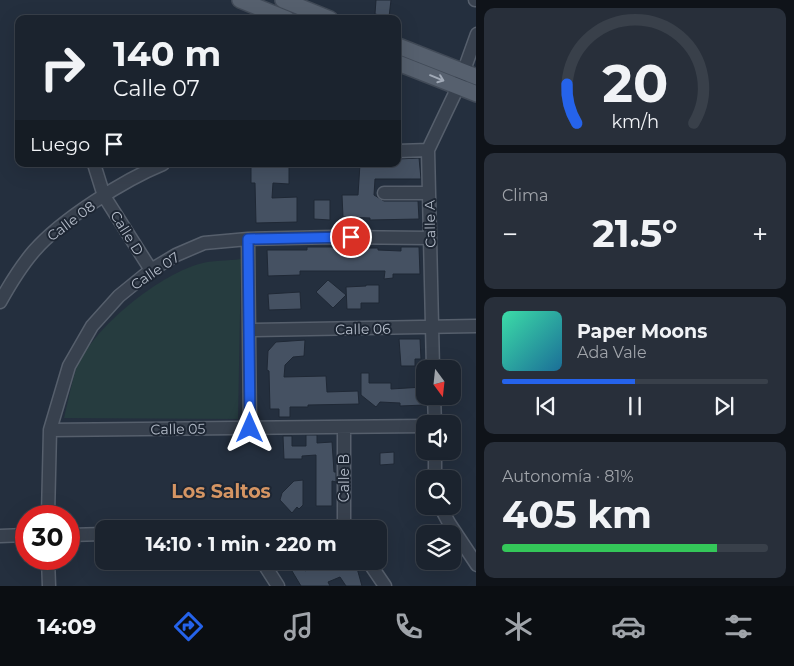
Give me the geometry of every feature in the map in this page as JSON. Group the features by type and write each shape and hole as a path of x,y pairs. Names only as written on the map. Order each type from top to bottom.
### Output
{"main road":[{"path":"240,0 277,15"},
{"path":"283,0 320,15"},
{"path":"401,47 470,75"},
{"path":"401,64 476,94"}],"street":[{"path":"470,75 476,34"},
{"name":"Calle A","path":"433,360 428,150 458,87 470,75"},
{"path":"401,151 428,150"},
{"name":"Calle D","path":"95,167 104,196 151,270"},
{"name":"Calle 08","path":"0,302 34,251 58,229 104,196 139,174 156,167"},
{"path":"384,193 429,193"},
{"name":"Calle 07","path":"48,505 50,430 69,366 92,326 119,296 151,270 176,255 204,243 248,239 334,236 430,238"},
{"path":"248,239 250,428"},
{"name":"Calle 06","path":"249,330 476,326"},
{"name":"Calle 05","path":"50,430 416,426"},
{"name":"Calle B","path":"344,427 345,520"},
{"path":"444,515 476,565"},
{"path":"80,535 95,534"},
{"path":"0,536 15,535"},
{"path":"48,570 49,586"},
{"path":"268,570 278,586"},
{"path":"374,570 385,586"}],"green space":[{"path":"241,259 238,419 64,418 76,369 84,353 111,321 146,292 182,270 204,263"}],"building":[{"path":"376,0 391,0 389,15 375,14"},
{"path":"419,158 421,179 375,179 374,195 384,201 418,201 419,219 370,220 370,218 343,217 342,195 358,195 360,167 401,167 401,159"},
{"path":"251,167 289,167 289,184 273,183 272,198 297,197 297,222 256,223 255,183 251,183"},
{"path":"314,200 330,200 330,220 314,219"},
{"path":"307,247 339,247 339,254 365,252 364,248 401,251 401,247 419,247 420,274 393,274 393,278 384,279 385,271 300,271 300,275 268,276 267,250 307,250"},
{"path":"328,280 346,295 333,308 316,292"},
{"path":"379,285 379,303 361,303 361,309 347,309 346,287"},
{"path":"300,292 301,309 269,310 268,294"},
{"path":"399,339 420,339 421,359 415,359 415,366 401,366"},
{"path":"305,340 304,356 293,357 285,365 284,377 326,376 327,392 358,391 359,404 290,407 290,417 279,417 279,409 270,409 269,371 267,370 268,351 276,342"},
{"path":"361,373 369,373 369,383 391,383 391,389 416,387 416,405 424,405 400,406 400,403 380,402 376,407 361,395"},
{"path":"306,435 317,435 317,443 332,442 336,482 332,481 332,506 316,506 316,455 302,456 302,459 284,459 283,436 292,436 292,446 306,446"},
{"path":"394,452 394,464 380,465 380,453"},
{"path":"303,480 303,505 299,509 297,507 292,513 280,500 282,493 294,481"},
{"path":"291,570 358,570 362,586 346,586 340,577 328,582 330,586 301,586"}],"district":[{"name":"Los Saltos","path":"221,491"}],"route":[{"path":"250,428 248,239 351,237"}]}
